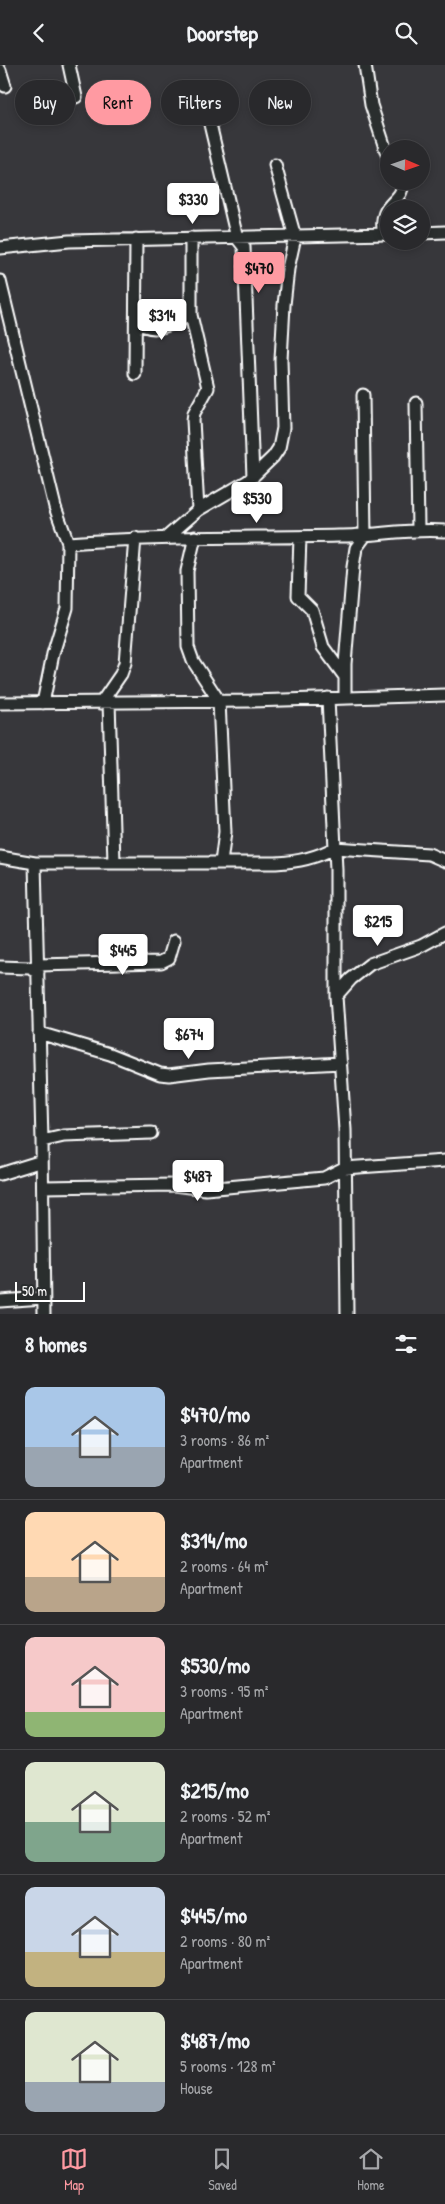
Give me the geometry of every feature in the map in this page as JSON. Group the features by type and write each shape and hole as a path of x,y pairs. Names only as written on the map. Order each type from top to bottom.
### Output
{"street":[{"path":"69,65 76,97"},
{"path":"365,65 371,105 382,140"},
{"path":"0,70 5,86"},
{"path":"210,125 237,238 244,247 254,477"},
{"path":"167,537 198,510 254,477 273,457 281,437 284,305 288,269 295,237 275,165"},
{"path":"430,233 445,232"},
{"path":"0,248 69,241 380,234"},
{"path":"191,238 191,315 208,382 206,395 194,413 193,420 198,510"},
{"path":"135,374 136,239"},
{"path":"0,281 55,507 68,543 67,608 53,654 43,703"},
{"path":"136,321 143,327 157,329 191,315"},
{"path":"0,334 12,331"},
{"path":"345,697 356,548 365,536 363,395"},
{"path":"416,403 418,529"},
{"path":"68,543 167,537 365,536 418,529 445,531"},
{"path":"195,537 187,571 189,653 220,701 225,832 221,863"},
{"path":"300,537 298,596 312,609 323,647 345,677"},
{"path":"114,861 105,702 125,663 135,539"},
{"path":"0,703 220,701 445,695"},
{"path":"328,698 337,922 336,996 345,1130 347,1314"},
{"path":"0,857 35,863 114,861 299,862 334,848 429,854 445,861"},
{"path":"35,863 44,1314"},
{"path":"336,996 351,979 370,964 421,946 445,933"},
{"path":"0,967 38,968 161,962 170,958 174,941"},
{"path":"39,1033 110,1055 160,1074 169,1075 208,1070 341,1063"},
{"path":"42,1141 64,1136 151,1133"},
{"path":"0,1174 42,1161"},
{"path":"42,1187 174,1185 206,1189 324,1178 344,1168 445,1161"},
{"path":"0,1301 43,1299"}]}
